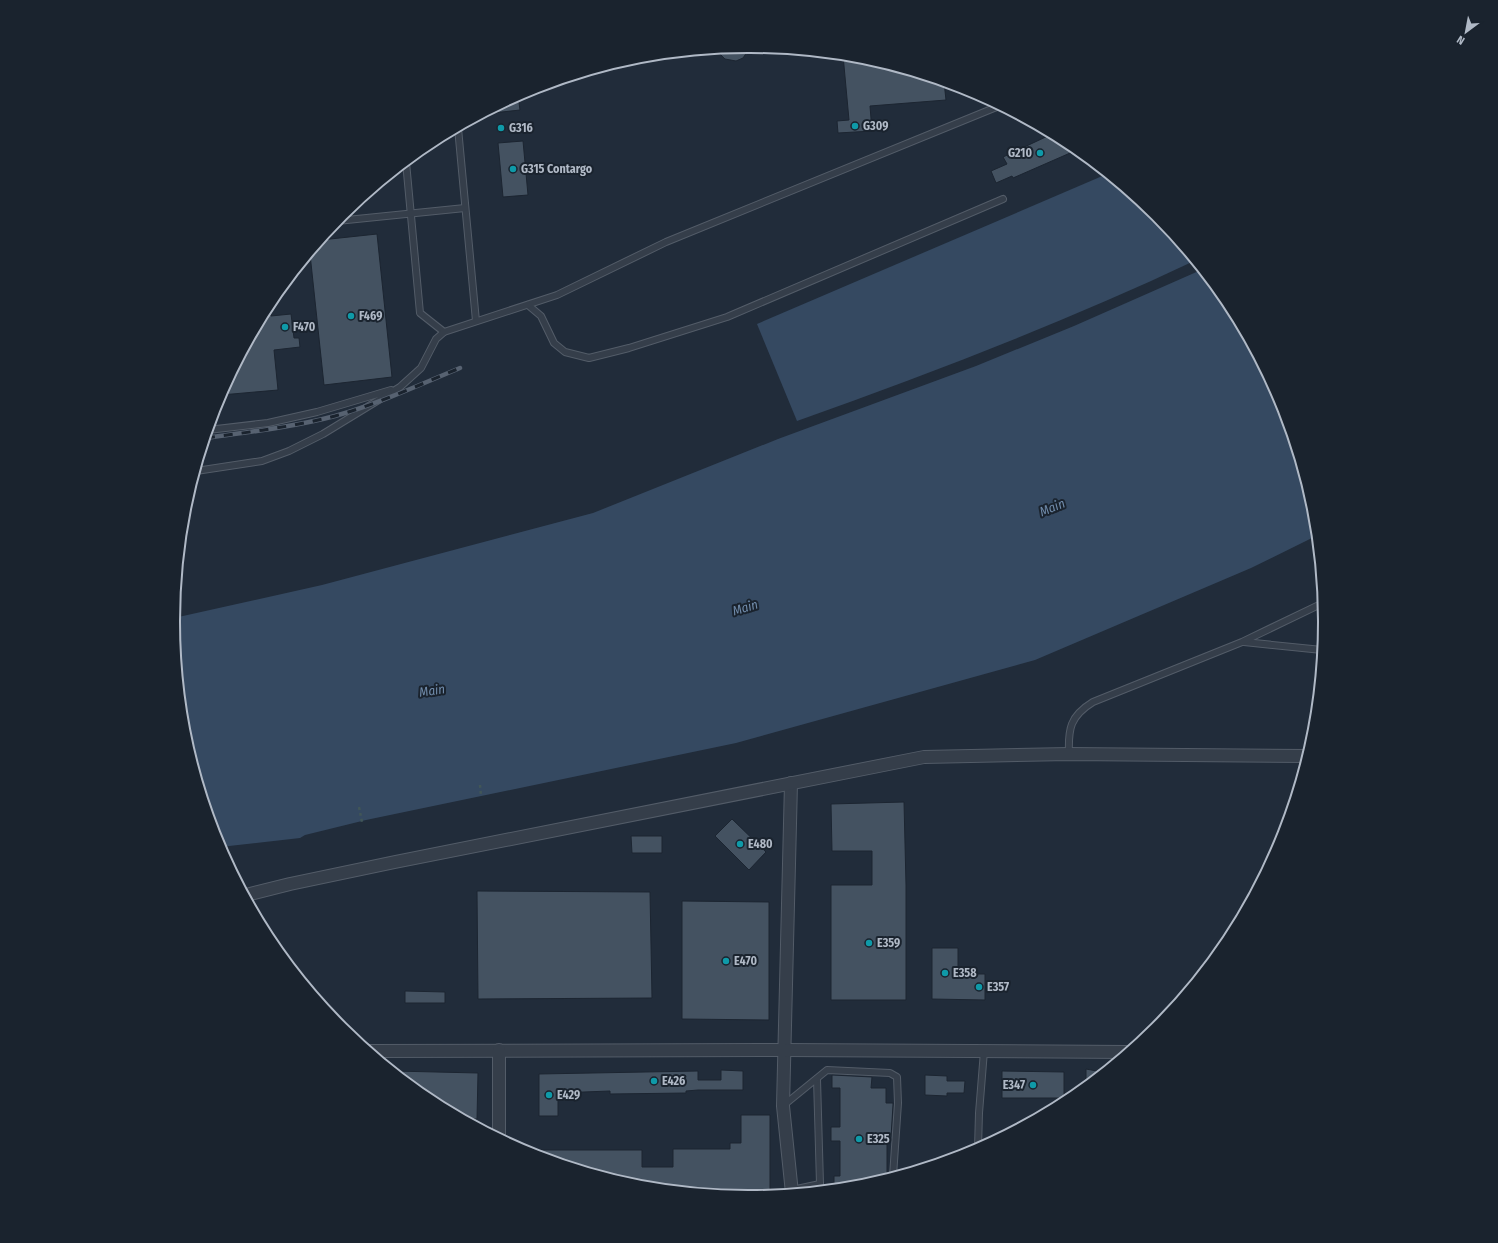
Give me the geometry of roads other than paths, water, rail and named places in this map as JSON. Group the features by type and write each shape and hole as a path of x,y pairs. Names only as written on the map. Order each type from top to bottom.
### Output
{"street":[{"path":"250,894 290,884 387,864 924,757 1069,754 1301,756"},
{"path":"791,783 783,1106 792,1188"},
{"path":"499,1050 499,1131"},
{"path":"376,1051 784,1050 1120,1052"}],"lane":[{"path":"201,470 262,461 289,451 323,434 400,387 421,368 436,339 444,332 557,295 666,242 993,109"},
{"path":"458,133 476,321"},
{"path":"407,168 420,313 444,332"},
{"path":"528,305 541,316 554,343 565,352 588,358 629,348 727,317 1003,199"},
{"path":"347,220 465,208"},
{"path":"215,429 268,423 317,412 400,387"},
{"path":"1069,754 1069,728 1082,708 1093,702 1242,642 1317,606"},
{"path":"1242,642 1317,649"},
{"path":"978,1142 984,1051"},
{"path":"783,1106 826,1070 890,1073 897,1077 898,1103 894,1171"},
{"path":"817,1079 820,1185"}],"water":[{"path":"1102,176 1124,194 1151,220 1190,263 1097,305 998,346 797,421 757,324"},
{"name":"Main","path":"1197,272 1222,306 1241,337 1259,370 1274,404 1298,474 1312,538 1251,568 1035,660 736,743 366,820 305,835 300,838 227,846 211,804 200,769 191,732 185,696 180,617 322,585 593,513 778,439 976,366 1074,326"}],"railway":[{"path":"212,437 287,426 335,416 383,400 460,368"}],"place":[{"name":"G309","path":"855,126"},
{"name":"G316","path":"501,128"},
{"name":"G210","path":"1040,153"},
{"name":"G315 Contargo","path":"513,169"},
{"name":"F469","path":"351,316"},
{"name":"F470","path":"285,327"},
{"name":"E480","path":"740,844"},
{"name":"E359","path":"869,943"},
{"name":"E470","path":"726,961"},
{"name":"E358","path":"945,973"},
{"name":"E357","path":"979,987"},
{"name":"E426","path":"654,1081"},
{"name":"E347","path":"1033,1085"},
{"name":"E429","path":"549,1095"},
{"name":"E325","path":"859,1139"}]}
